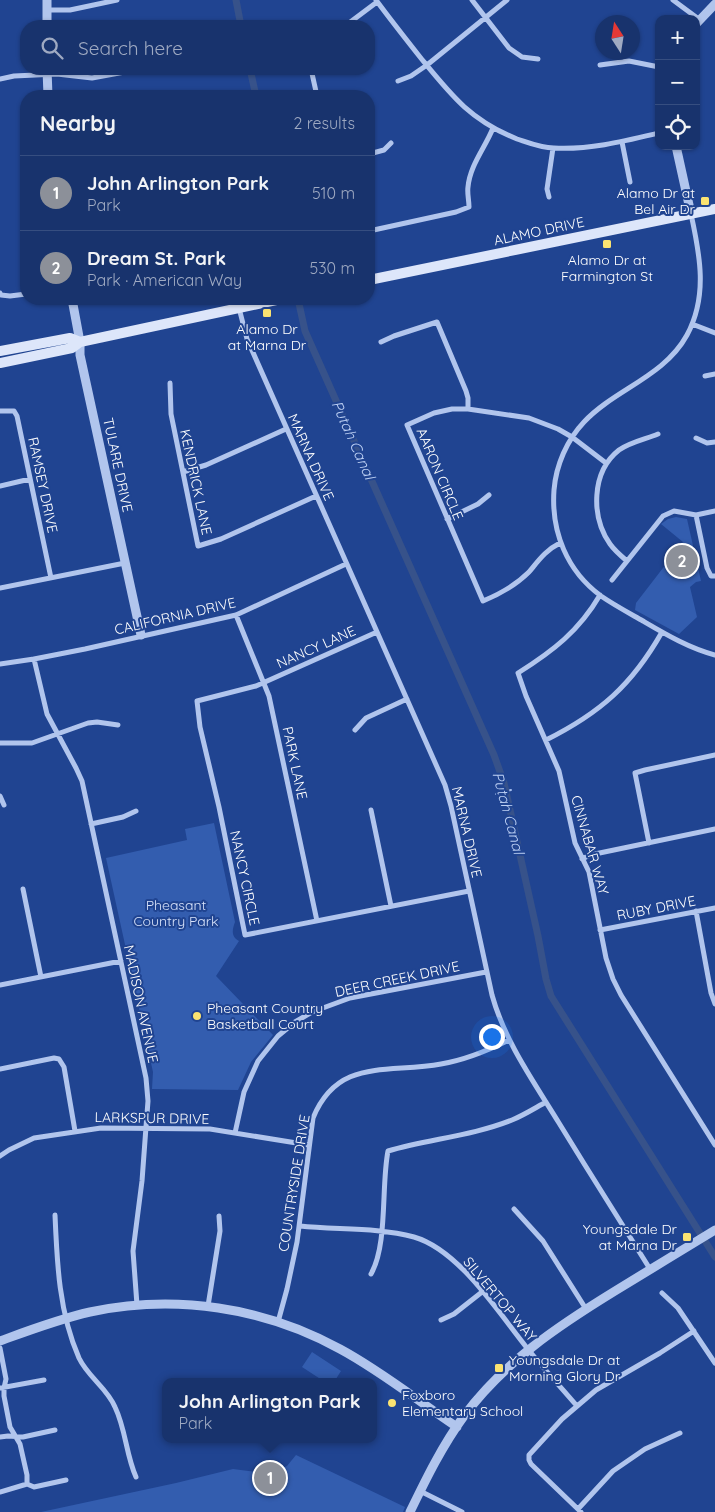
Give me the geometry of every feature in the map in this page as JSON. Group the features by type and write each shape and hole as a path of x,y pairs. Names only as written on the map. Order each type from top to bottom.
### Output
{"main road":[{"name":"ALAMO DRIVE","path":"375,279 715,209"},
{"path":"0,363 72,348 80,342 253,305"},
{"path":"0,351 70,338 80,342"}],"street":[{"path":"47,0 47,20"},
{"path":"47,10 70,10 117,0"},
{"path":"472,0 509,48 522,57 538,59"},
{"path":"398,81 411,76 507,0"},
{"path":"673,0 690,15"},
{"path":"352,20 376,1 443,85 467,110 493,128 522,140 553,148 584,147 622,142 655,134"},
{"path":"700,20 715,4"},
{"path":"600,65 629,61 655,66"},
{"path":"0,79 22,75"},
{"path":"47,75 48,90"},
{"path":"66,75 92,78 108,75"},
{"path":"312,75 316,90"},
{"path":"375,230 456,212 469,207 467,190 469,179 493,128"},
{"path":"622,142 630,182"},
{"path":"375,152 384,150 391,143"},
{"path":"549,197 547,189 553,148"},
{"path":"677,150 700,254 701,282 698,306 692,324 682,344 662,365 646,378 598,408 572,437 562,456 554,487 553,503 555,526 560,543 570,561 600,595 662,632 691,647 715,655"},
{"path":"0,293 1,295 10,296 20,295"},
{"name":"TULARE DRIVE","path":"73,305 80,342 80,355 140,636"},
{"name":"MARNA DRIVE","path":"239,308 247,339 445,785 496,1010 509,1040 650,1269"},
{"path":"381,342 437,322 466,391 468,410"},
{"path":"692,324 715,333"},
{"path":"705,376 715,374"},
{"name":"KENDRICK LANE","path":"170,383 171,414 198,546 221,539 316,496"},
{"name":"AARON CIRCLE","path":"560,543 550,548 529,571 506,590 483,601 407,425 417,419 452,409 530,418 558,428 606,463"},
{"name":"RAMSEY DRIVE","path":"0,411 14,411 16,416 51,578"},
{"path":"183,472 206,465 286,429"},
{"path":"627,561 611,546 605,535 598,516 598,485 606,463 620,450 658,434"},
{"path":"696,438 707,443 715,442"},
{"path":"0,486 30,479"},
{"path":"447,519 478,504 489,495"},
{"path":"612,580 663,516 674,511 696,515 715,510"},
{"path":"696,515 707,568 711,576 715,576"},
{"path":"0,588 125,563"},
{"name":"CALIFORNIA DRIVE","path":"0,664 34,660 236,615 346,564"},
{"name":"CINNABAR WAY","path":"600,595 580,624 567,638 541,659 518,673 526,696 559,770 573,836 589,872 610,970 620,995 715,1145"},
{"name":"PARK LANE","path":"236,615 264,682 317,921"},
{"name":"NANCY LANE","path":"264,682 377,632"},
{"path":"546,740 583,720 617,692 643,663 662,632"},
{"name":"MADISON AVENUE","path":"34,660 44,702 57,734 82,781 146,1078 148,1101 142,1181 133,1251 137,1305"},
{"name":"NANCY CIRCLE","path":"264,682 242,690 197,701 199,720 246,935 469,891"},
{"path":"355,730 366,718 407,699"},
{"path":"0,743 32,743 88,723 97,722 118,725"},
{"path":"649,843 635,773 715,755"},
{"path":"0,796 4,805"},
{"path":"371,810 391,906"},
{"path":"91,824 123,817 136,811"},
{"path":"582,859 590,855 715,829"},
{"path":"23,889 41,977"},
{"name":"RUBY DRIVE","path":"600,930 715,908"},
{"path":"696,912 711,993 715,1004"},
{"path":"0,985 121,961"},
{"name":"DEER CREEK DRIVE","path":"235,1132 244,1092 258,1061 278,1036 304,1017 328,1005 350,998 486,972"},
{"name":"COUNTRYSIDE DRIVE","path":"278,1322 288,1289 300,1226 313,1118 317,1107 328,1091 340,1081 362,1072 439,1065 477,1055 509,1040"},
{"path":"0,1069 54,1058 61,1061 64,1067 75,1130"},
{"path":"372,1274 376,1265 381,1231 388,1151 489,1128 524,1115 546,1102"},
{"name":"LARKSPUR DRIVE","path":"0,1156 34,1138 75,1130 101,1128 193,1128 235,1132 309,1145"},
{"path":"514,1209 543,1241 586,1309"},
{"path":"55,1215 58,1279 67,1318 85,1368 115,1406 130,1464 136,1477"},
{"path":"208,1306 220,1231 220,1216"},
{"name":"SILVERTOP WAY","path":"300,1226 381,1231 414,1238 437,1248 467,1274 577,1406"},
{"path":"410,1512 440,1453 457,1427 492,1383 528,1349 552,1330 713,1231"},
{"path":"441,1320 454,1314 482,1292"},
{"path":"662,1293 678,1308 715,1363"},
{"path":"0,1341 67,1318 137,1305 180,1304 208,1306 248,1313 316,1336 355,1357 457,1427"},
{"path":"680,1433 645,1449 613,1472 580,1510 529,1460 529,1455 537,1446 596,1390 660,1353 694,1330"},
{"path":"0,1348 6,1378 2,1388 10,1428 20,1444 27,1475 27,1484"},
{"path":"2,1388 44,1380"},
{"path":"0,1437 23,1438 55,1430"},
{"path":"0,1492 27,1484 34,1487 66,1480"},
{"path":"420,1491 462,1512"}],"green space":[{"path":"676,517 687,519 701,581 696,582 690,587 697,617 679,634 635,610 636,603 683,542 661,524 668,519"},
{"name":"Pheasant Country Park","path":"214,823 235,922 233,933 239,941 216,976 273,1035 251,1062 238,1090 152,1089 153,1072 106,858 187,840 185,829"},
{"path":"312,1352 341,1371 337,1378 319,1378 302,1367"},
{"path":"296,1455 405,1507 403,1512 41,1512 233,1469 263,1473 273,1472 287,1466"}],"waterway":[{"name":"Putah Canal","path":"236,0 240,20"},
{"name":"Putah Canal","path":"251,75 255,90"},
{"name":"Putah Canal","path":"299,305 305,331 494,755 504,783 551,996 715,1257"},
{"name":"Putah Canal","path":"496,794 511,790"}],"place":[{"name":"Alamo Dr at Bel Air Dr","path":"705,201"},
{"name":"Alamo Dr at Farmington St","path":"607,244"},
{"name":"Alamo Dr at Marna Dr","path":"267,313"},
{"name":"Dream St. Park","path":"682,561"},
{"name":"Pheasant Country Basketball Court","path":"197,1016"},
{"name":"Youngsdale Dr at Marna Dr","path":"687,1237"},
{"name":"Youngsdale Dr at Morning Glory Dr","path":"499,1368"},
{"name":"Foxboro Elementary School","path":"392,1403"},
{"name":"John Arlington Park","path":"270,1478"}]}
